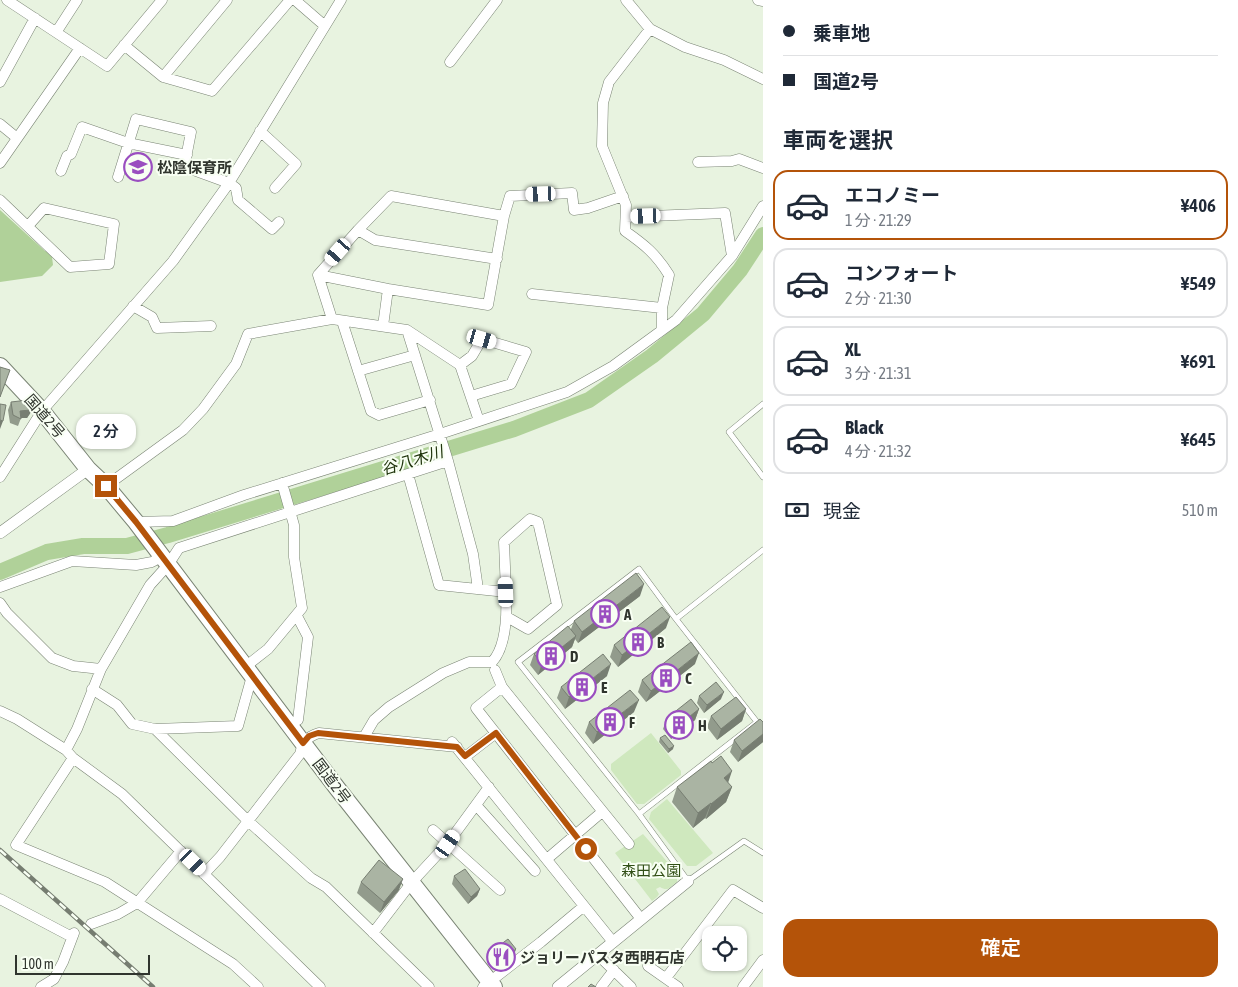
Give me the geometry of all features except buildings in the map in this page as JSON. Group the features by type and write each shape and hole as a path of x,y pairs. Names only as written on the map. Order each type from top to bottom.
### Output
{"highway":[{"name":"国道2号","path":"0,366 42,411 88,469 106,486 136,522 248,672 412,882 489,986"}],"street":[{"path":"7,0 57,31 107,66 159,1"},
{"path":"57,31 77,0"},
{"path":"163,77 227,0"},
{"path":"124,45 163,77 212,91 290,0"},
{"path":"295,0 325,26"},
{"path":"0,477 42,411 173,261 229,183 341,0"},
{"path":"450,62 497,0"},
{"path":"626,0 650,29 685,47 724,60 763,79"},
{"path":"758,0 763,1"},
{"path":"0,82 35,18"},
{"path":"650,29 610,82 603,102 602,146 626,204 625,231 647,246 669,275 662,308 662,330"},
{"path":"0,164 80,48"},
{"path":"118,177 136,119 191,132 185,163 188,168 229,183 236,188 238,200 272,229 279,222"},
{"path":"0,124 17,138"},
{"path":"61,170 67,156 72,154 82,127 128,143 187,156"},
{"path":"260,131 296,164 275,188"},
{"path":"698,162 739,159 763,168"},
{"path":"318,275 388,289 488,305 504,216 510,196 572,193 574,210 588,208 623,196"},
{"path":"318,275 391,196 504,216"},
{"path":"0,200 70,267 109,264 114,224 44,208 28,226"},
{"path":"136,522 173,521 244,495 567,392 613,366 676,320 732,256 763,206"},
{"path":"626,217 725,213 732,256"},
{"path":"358,230 375,240 496,259"},
{"path":"318,275 332,319"},
{"path":"382,326 388,289"},
{"path":"532,294 662,308"},
{"path":"133,306 152,317 157,328 211,326"},
{"path":"106,486 183,430 203,409 236,364 248,334 332,319 407,330 460,365 479,421"},
{"path":"342,321 371,411 379,416 430,400"},
{"path":"407,330 448,461 473,554 478,589"},
{"path":"460,365 472,356 482,339 526,352 511,384 471,396"},
{"path":"358,371 415,355"},
{"path":"66,750 77,729 101,669 164,561 179,548 448,461"},
{"path":"0,534 88,469"},
{"path":"408,474 439,585 506,592"},
{"path":"92,689 117,705 132,724 155,729 238,726 248,672 302,608 294,558 294,525 282,484"},
{"path":"364,737 374,720 389,707 443,673 469,662 492,662 498,655 507,617 504,542 530,519 538,522 557,605 528,629 507,617"},
{"path":"0,588 72,561 136,564 164,561"},
{"path":"0,603 7,613 52,658 73,666 101,669"},
{"path":"290,725 298,720 308,637 297,616"},
{"path":"495,670 502,687 629,844"},
{"path":"502,687 476,708 641,919"},
{"path":"0,711 17,719 66,750 73,758 122,794 320,987"},
{"path":"155,729 247,820 311,878 326,886 429,987"},
{"path":"204,874 220,857 300,754 303,743 309,736 318,733 453,743 613,942"},
{"path":"465,756 496,733"},
{"path":"73,758 16,845 105,882 233,964 258,987"},
{"path":"373,932 412,882 448,844 489,787"},
{"path":"476,805 535,871"},
{"path":"547,859 602,812"},
{"path":"433,830 500,890"},
{"path":"91,924 118,914 137,903 181,851"},
{"path":"558,987 688,881"},
{"path":"666,978 733,890 763,908"},
{"path":"0,899 73,935 63,962 54,979 41,987"},
{"path":"489,986 584,906"},
{"path":"598,955 631,987"},
{"path":"743,987 763,960"},
{"path":"648,966 678,987"},
{"path":"601,987 614,970"}],"lane":[{"path":"763,404 728,432 763,477"},
{"path":"676,619 763,550"},
{"path":"639,814 756,722 639,569 518,662 639,814 688,881 744,841 763,853"}],"green space":[{"path":"651,733 681,771 681,775 644,804 637,804 611,770 611,764"},
{"path":"667,799 713,853 696,866 687,866 649,819 651,812"},
{"name":"森田公園","path":"643,834 677,873 677,882 667,889 660,887 656,889 659,894 652,901 615,853"}],"shaded area":[{"path":"0,210 52,257 53,265 42,276 0,282"}],"waterway":[{"name":"谷八木川","path":"0,572 47,552 83,546 127,546 168,535 514,429 589,400 652,356 703,314 740,270 763,235"}],"railway":[{"path":"0,850 153,987"}],"place":[{"name":"松陰保育所","path":"138,167"},
{"name":"A","path":"605,614"},
{"name":"B","path":"638,642"},
{"name":"D","path":"551,656"},
{"name":"C","path":"666,678"},
{"name":"E","path":"582,687"},
{"name":"F","path":"610,722"},
{"name":"H","path":"679,725"},
{"name":"ジョリーパスタ西明石店","path":"501,957"}],"route":[{"path":"106,486 136,522 303,743 309,736 318,733 457,747 465,756 496,733 586,849"}]}
